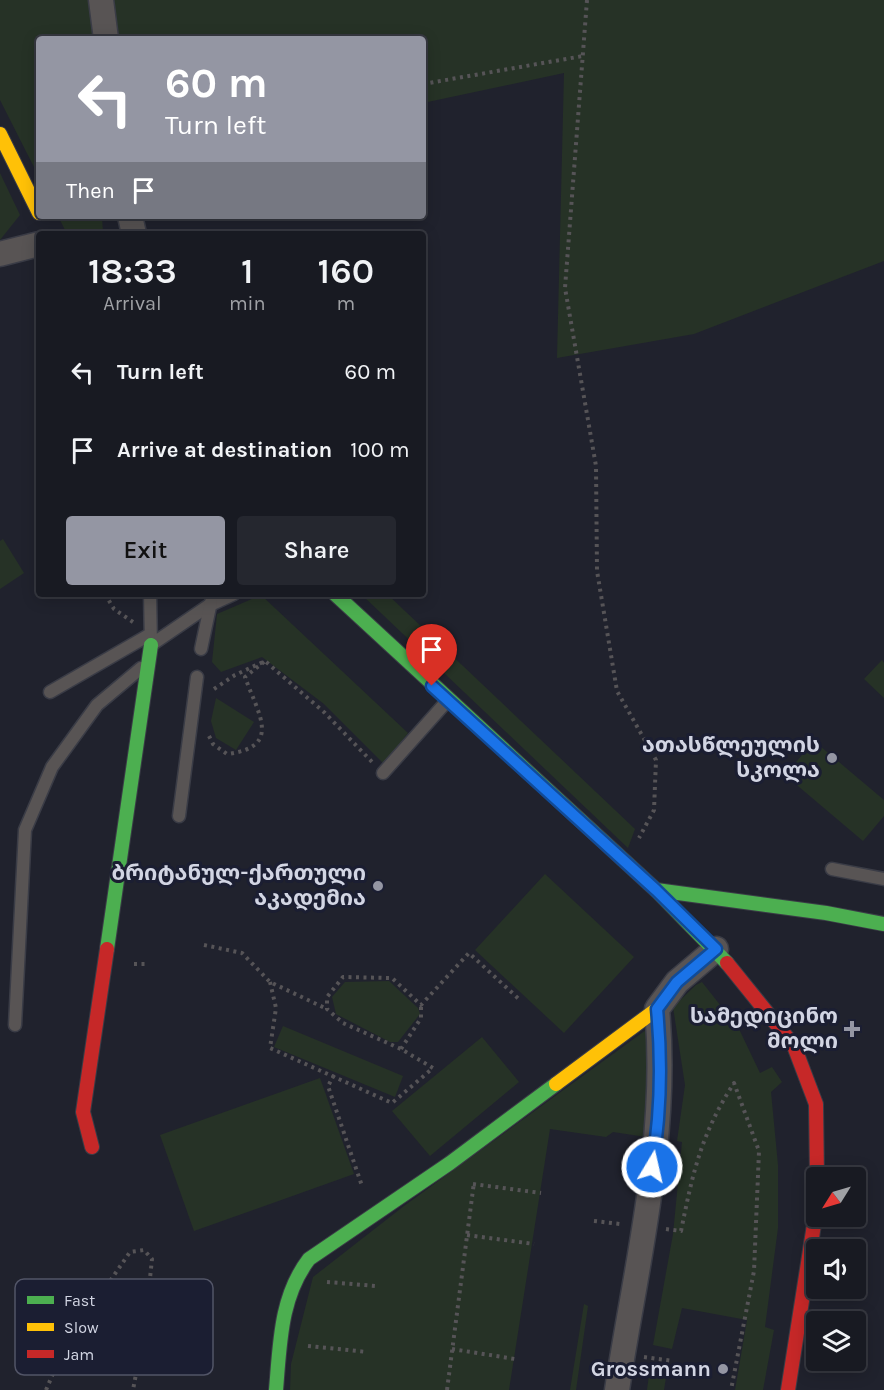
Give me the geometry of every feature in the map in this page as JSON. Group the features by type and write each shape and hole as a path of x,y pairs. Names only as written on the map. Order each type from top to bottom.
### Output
{"street":[{"path":"101,0 106,36"},
{"path":"0,134 36,213"},
{"path":"0,254 41,224"},
{"path":"338,597 626,862 716,949 794,1046 816,1104 817,1167"},
{"path":"92,1147 83,1112 150,640"},
{"path":"656,890 826,913 884,924"},
{"path":"276,1390 284,1316 296,1279 309,1259 474,1145 657,1009 677,982 716,949"},
{"path":"617,1390 659,1127 661,1050 657,1009"},
{"path":"788,1390 814,1227"}],"lane":[{"path":"150,597 150,640"},
{"path":"201,649 208,606 215,597"},
{"path":"50,692 228,597"},
{"path":"15,1025 25,830 52,767 97,705 148,661"},
{"path":"179,816 197,677"},
{"path":"383,773 448,700"},
{"path":"832,869 884,879"}],"path":[{"path":"587,0 565,288 596,466 597,571 617,691 656,760 654,810 626,862"},
{"path":"426,83 583,56"},
{"path":"212,695 215,687 265,661"},
{"path":"206,729 213,744 227,754 246,752 262,739 264,728 245,677 265,661"},
{"path":"265,661 325,713 383,773"},
{"path":"204,945 242,953 270,982 327,1009 343,1023 401,1049 433,1068 392,1103 270,1048 276,1008 270,982"},
{"path":"401,1049 421,1018 421,1005 469,953 521,1001"},
{"path":"327,1009 327,997 343,977 392,978 421,1005"},
{"path":"334,1075 328,1086 362,1186"},
{"path":"594,1221 681,1231 697,1156 718,1107 734,1083 748,1114 759,1151 753,1271 731,1390"},
{"path":"447,1390 474,1184 474,1145"},
{"path":"474,1184 541,1193"},
{"path":"467,1234 534,1244"},
{"path":"111,1279 130,1252 144,1250 152,1258 150,1279"},
{"path":"296,1279 376,1286"},
{"path":"280,1343 367,1352"},
{"path":"452,1349 515,1359"},
{"path":"46,1390 52,1375"},
{"path":"133,1390 136,1375"}],"green space":[{"path":"0,0 884,0 884,261 694,334 557,358 564,73 426,102 426,36 36,36 36,171 0,100"},
{"path":"0,173 20,215 0,240"},
{"path":"60,219 102,219 103,231 66,231"},
{"path":"3,539 24,573 0,589 0,541"},
{"path":"256,597 263,597 408,733 384,764 324,704 262,657 221,672 212,662 217,614"},
{"path":"364,597 390,597 635,829 628,848"},
{"path":"882,660 884,663 884,698 864,679"},
{"path":"216,698 254,722 236,750 216,738 211,721"},
{"path":"814,741 884,800 884,816 863,841 785,775"},
{"path":"545,874 634,957 564,1033 475,950"},
{"path":"389,981 418,1008 420,1014 398,1042 390,1042 336,1014 332,997 345,982"},
{"path":"702,982 739,1029 760,1073 772,1067 782,1082 771,1092 778,1165 778,1228 765,1327 774,1330 763,1390 735,1390 747,1320 682,1308 672,1349 653,1345 673,1234 682,1142 677,1141 685,1085 673,1007"},
{"path":"283,1026 403,1076 395,1097 274,1047"},
{"path":"646,1030 646,1137 613,1132 606,1137 550,1129 509,1390 290,1390 291,1364 313,1277 404,1206"},
{"path":"482,1037 519,1082 430,1156 392,1111"},
{"path":"320,1078 354,1174 194,1231 160,1135"},
{"path":"584,1304 588,1306 576,1390 570,1390"},
{"path":"650,1367 667,1371 664,1390 647,1390"}],"traffic: fast":[{"path":"338,597 656,890 727,963"},
{"path":"107,949 151,645"},
{"path":"656,890 826,913 884,924"},
{"path":"276,1390 283,1321 287,1305 299,1274 309,1259 450,1163 556,1084"}],"traffic: slow":[{"path":"0,134 36,207"},
{"path":"556,1084 657,1009"}],"traffic: jam":[{"path":"92,1147 83,1112 107,949"},
{"path":"727,963 794,1046 816,1104 817,1167"},
{"path":"788,1390 814,1227"}],"place":[{"name":"ათასწლეულის სკოლა","path":"832,758"},
{"name":"ბრიტანულ-ქართული აკადემია","path":"378,886"},
{"name":"სამედიცინო მოლი","path":"852,1029"},
{"name":"Grossmann","path":"723,1369"}],"route":[{"path":"432,686 656,890 716,949 677,982 657,1009 661,1050 659,1127 652,1167"}]}
